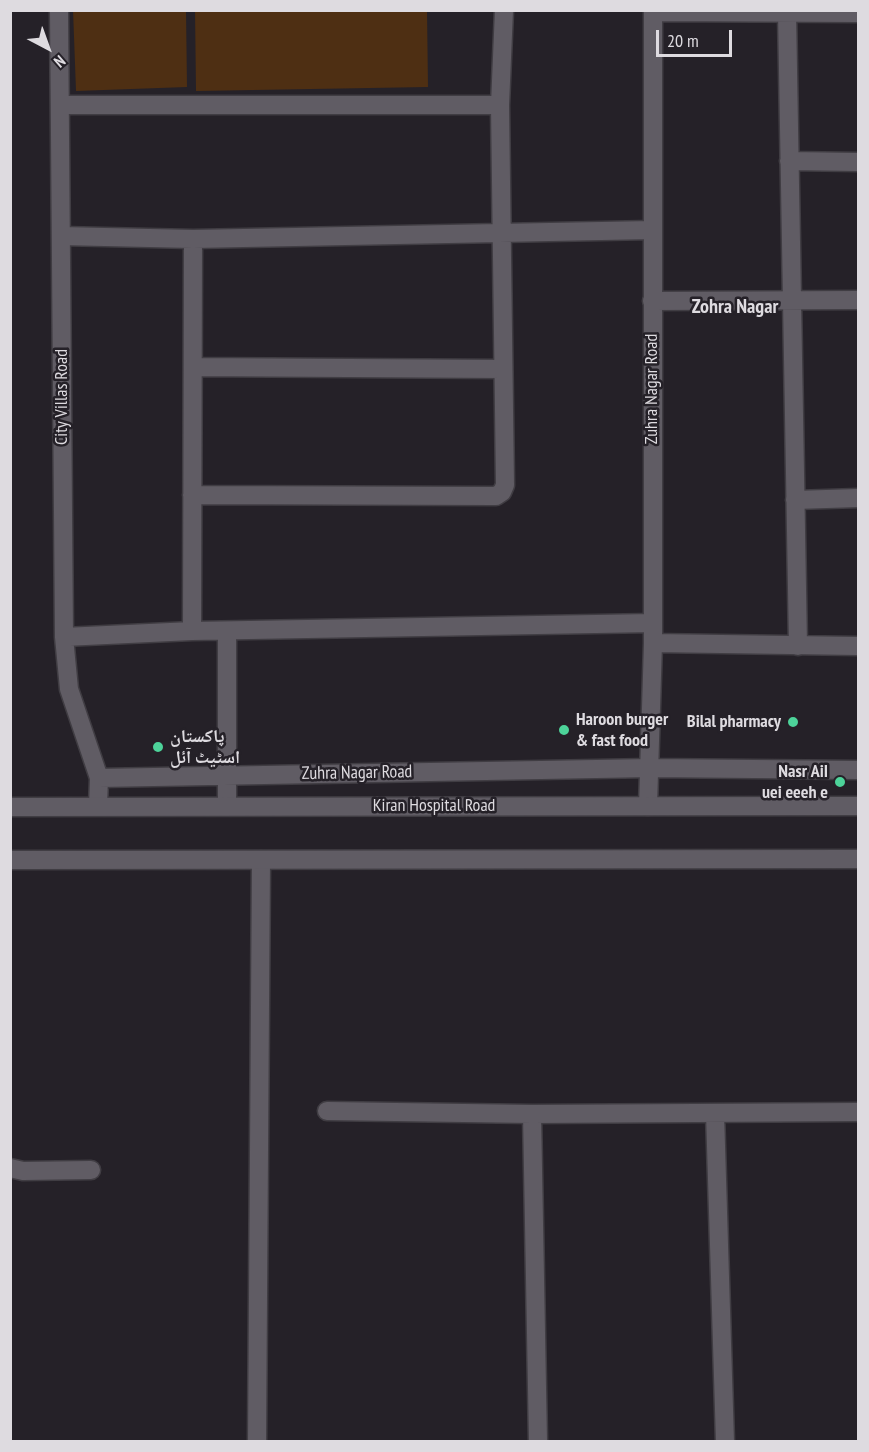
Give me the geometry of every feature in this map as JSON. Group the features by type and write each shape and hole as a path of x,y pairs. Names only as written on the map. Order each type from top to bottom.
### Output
{"street":[{"name":"City Villas Road","path":"59,10 64,637 69,689 99,778"},
{"path":"192,495 496,496 505,485 500,105 504,10"},
{"path":"653,11 858,13"},
{"name":"Zuhra Nagar Road","path":"651,768 653,11"},
{"path":"787,12 798,646"},
{"path":"60,105 500,105"},
{"path":"789,160 858,162"},
{"path":"61,236 193,239 652,231"},
{"path":"192,631 193,239"},
{"path":"652,301 858,300"},
{"path":"192,367 503,369"},
{"path":"795,500 858,498"},
{"path":"64,637 192,631 653,623"},
{"path":"227,631 227,806"},
{"path":"653,643 858,646"},
{"path":"648,806 651,768"},
{"name":"Zuhra Nagar Road","path":"99,778 651,768 858,770"},
{"path":"98,806 99,778"},
{"name":"Kiran Hospital Road","path":"10,807 858,806"},
{"path":"10,860 858,859"},
{"path":"257,1442 261,860"},
{"path":"327,1111 532,1114 858,1112"},
{"path":"715,1113 725,1442"},
{"path":"532,1114 538,1442"},
{"path":"10,1168 23,1171 91,1170"}],"building":[{"path":"73,10 186,10 187,87 76,91"},
{"path":"195,10 427,10 428,87 196,91"}],"place":[{"name":"Bilal pharmacy","path":"793,722"},
{"name":"Haroon burger & fast food","path":"564,730"},
{"name":"پاکستان اسٹیٹ آئل","path":"158,747"},
{"name":"Nasr AiI uei eeeh e","path":"840,782"}],"district":[{"name":"Zohra Nagar","path":"735,307"}]}
